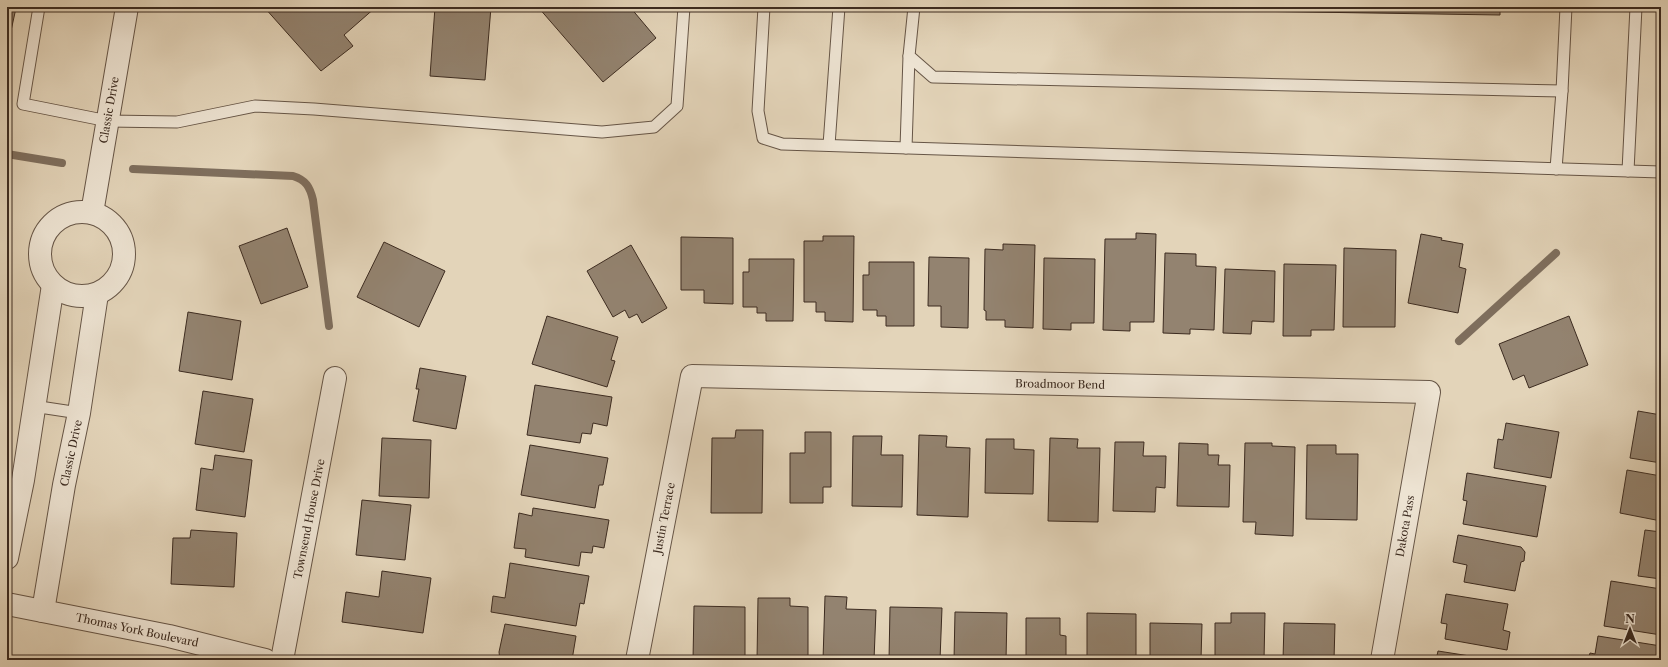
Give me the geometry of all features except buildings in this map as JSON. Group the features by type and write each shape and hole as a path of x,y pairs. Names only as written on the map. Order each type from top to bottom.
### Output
{"street":[{"name":"Classic Drive","path":"92,213 127,7"},
{"path":"80,212 92,213 113,225 120,235 124,246 125,258 122,270 116,280 107,288 97,294 85,297 74,296 63,292 53,285 46,276 41,264 40,252 42,240 48,229 68,214 80,212"},
{"path":"7,558 23,480 33,406 53,285"},
{"name":"Classic Drive","path":"43,611 64,485 79,413 97,294"},
{"name":"Broadmoor Bend","path":"692,376 1429,392"},
{"name":"Justin Terrace","path":"637,660 692,376"},
{"name":"Townsend House Drive","path":"282,660 335,378"},
{"name":"Dakota Pass","path":"1382,660 1429,392"},
{"name":"Thomas York Boulevard","path":"7,604 169,636 265,660"}],"lane":[{"path":"39,7 23,104 108,121 177,122 255,106 314,109 602,132 654,127 677,106 684,7"},
{"path":"764,7 758,111 763,138 782,144 1661,172"},
{"path":"829,145 840,7"},
{"path":"906,148 909,56 914,7"},
{"path":"1556,168 1562,92 1566,7"},
{"path":"1628,171 1636,7"},
{"path":"909,56 933,77 1562,92"},
{"path":"33,406 79,413"}],"waterway":[{"path":"7,154 62,163"},
{"path":"133,169 293,176 304,182 309,188 313,200 329,326"},
{"path":"1459,341 1556,253"}]}
